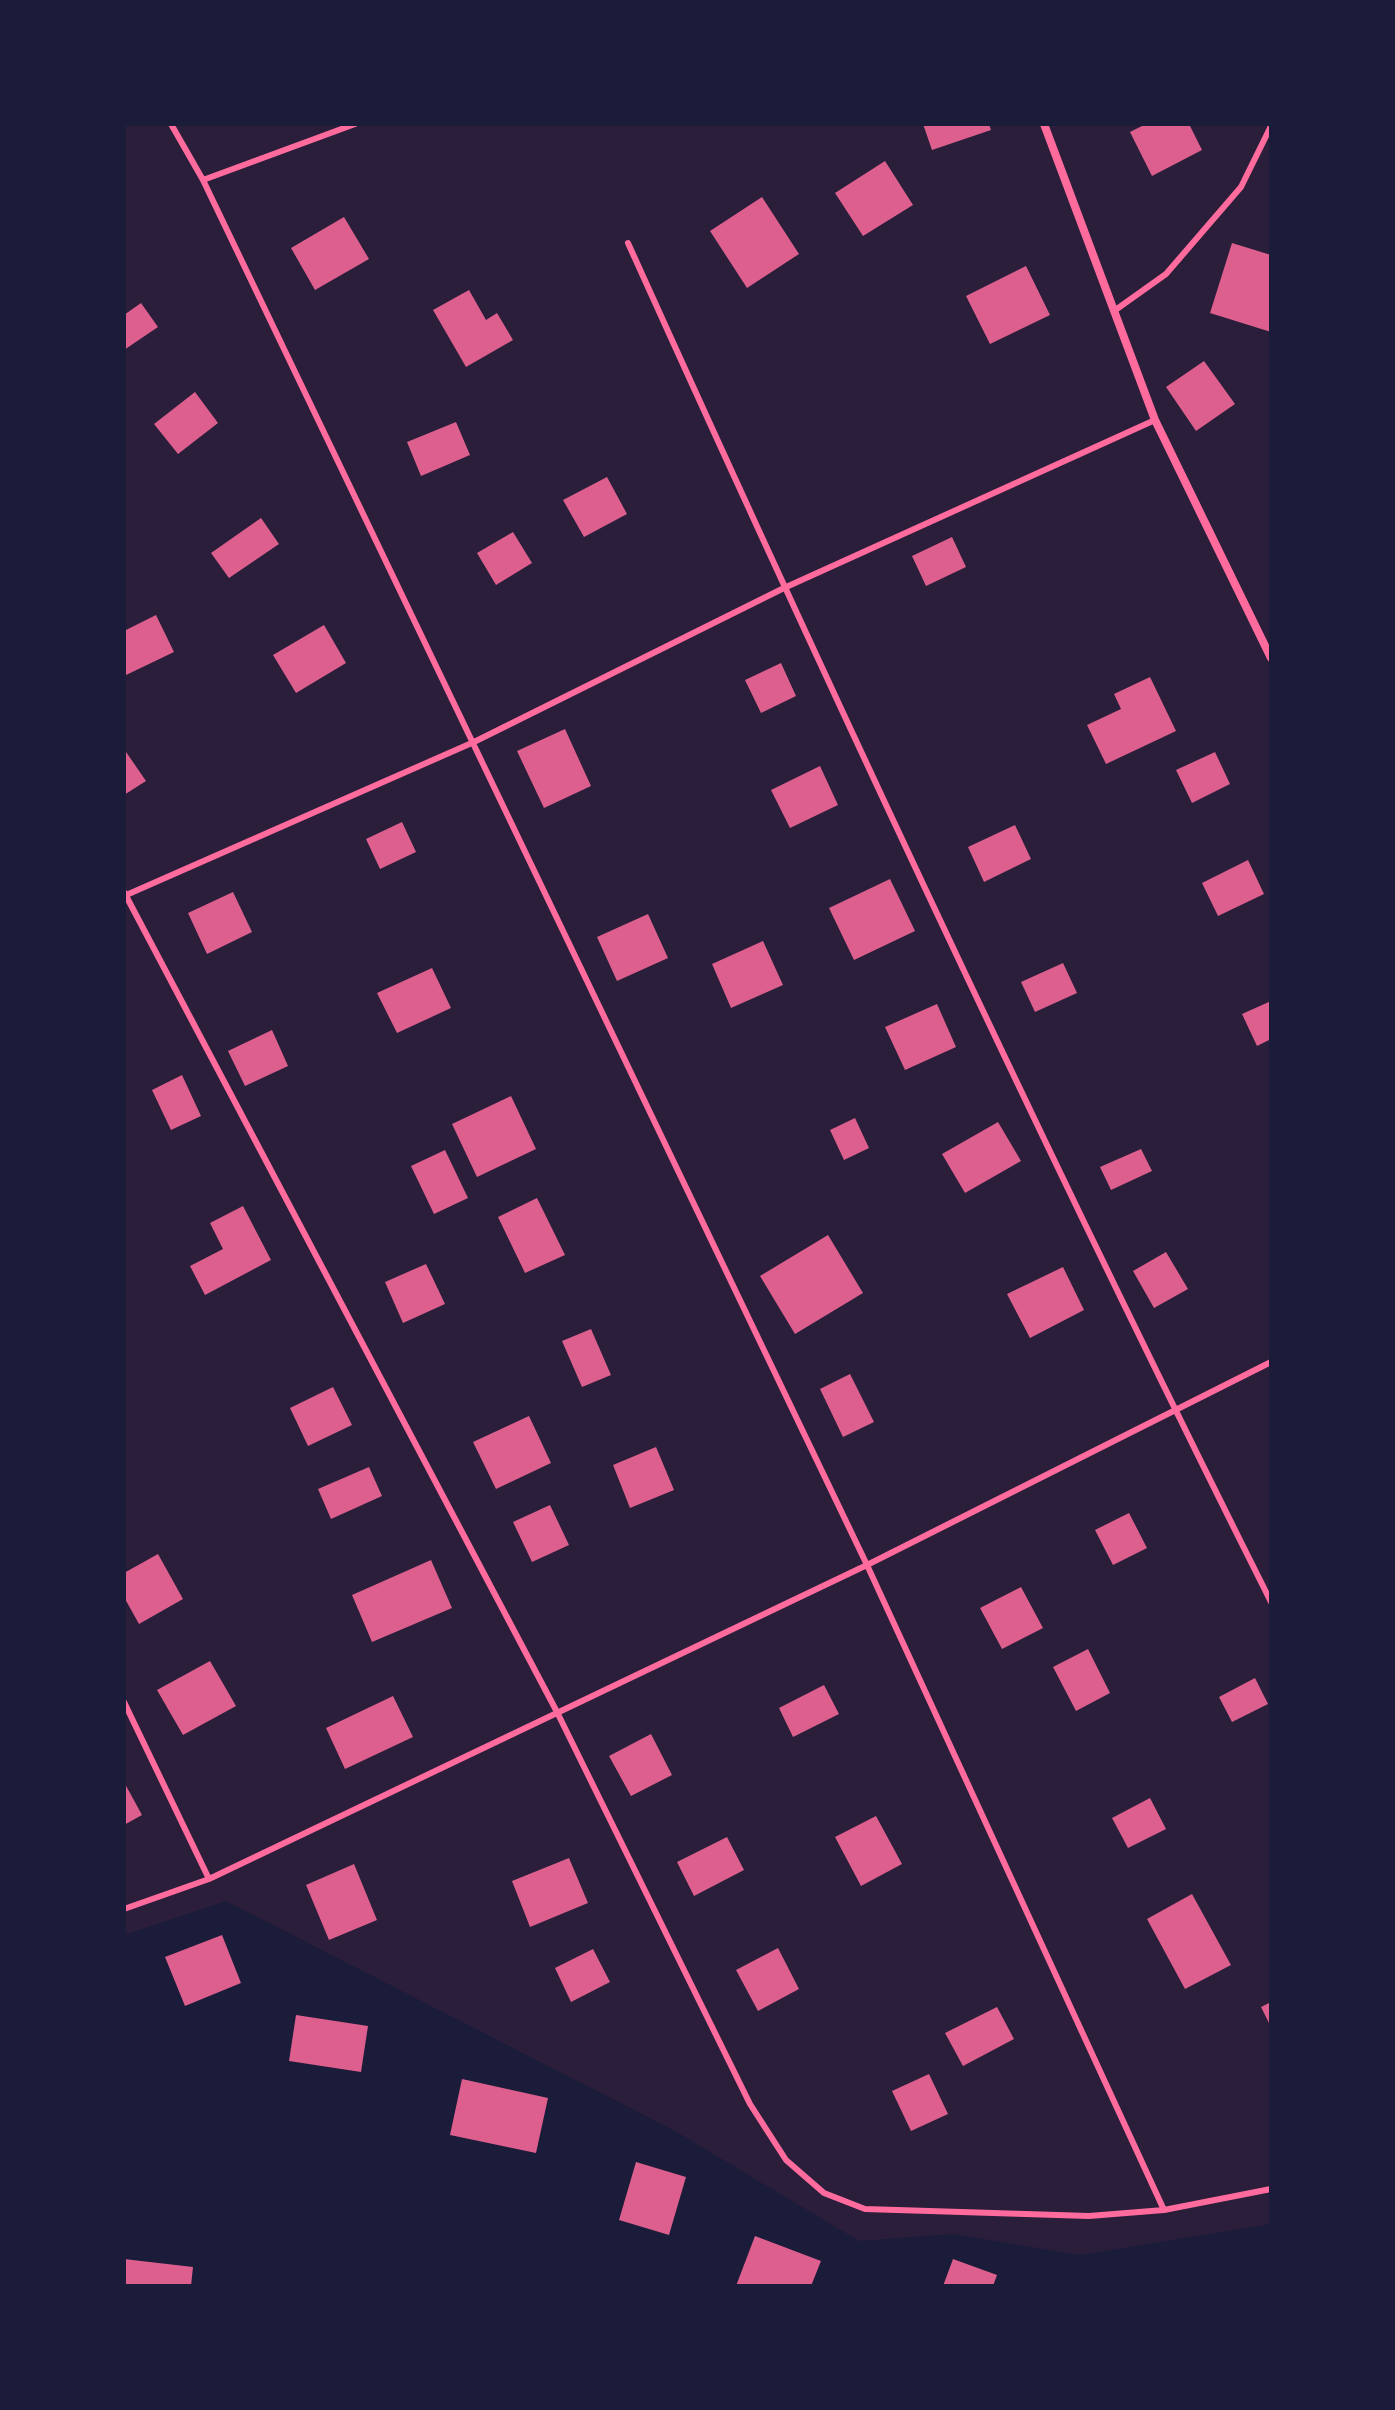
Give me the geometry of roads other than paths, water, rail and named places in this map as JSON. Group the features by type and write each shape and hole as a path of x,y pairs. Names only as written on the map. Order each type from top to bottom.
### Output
{"street":[{"path":"1044,124 1155,420 1271,658"}],"lane":[{"path":"171,124 203,180 867,1565 1164,2210"},
{"path":"203,180 355,124"},
{"path":"1114,311 1166,274 1241,187 1271,126"},
{"path":"628,243 784,588 1174,1409 1271,1602"},
{"path":"1155,420 784,588 474,742 124,894 557,1712 750,2104 786,2160 824,2193 865,2209 1089,2216 1164,2210 1271,2189"},
{"path":"124,1909 209,1879 867,1565 1271,1362"},
{"path":"124,1702 209,1879"}]}
